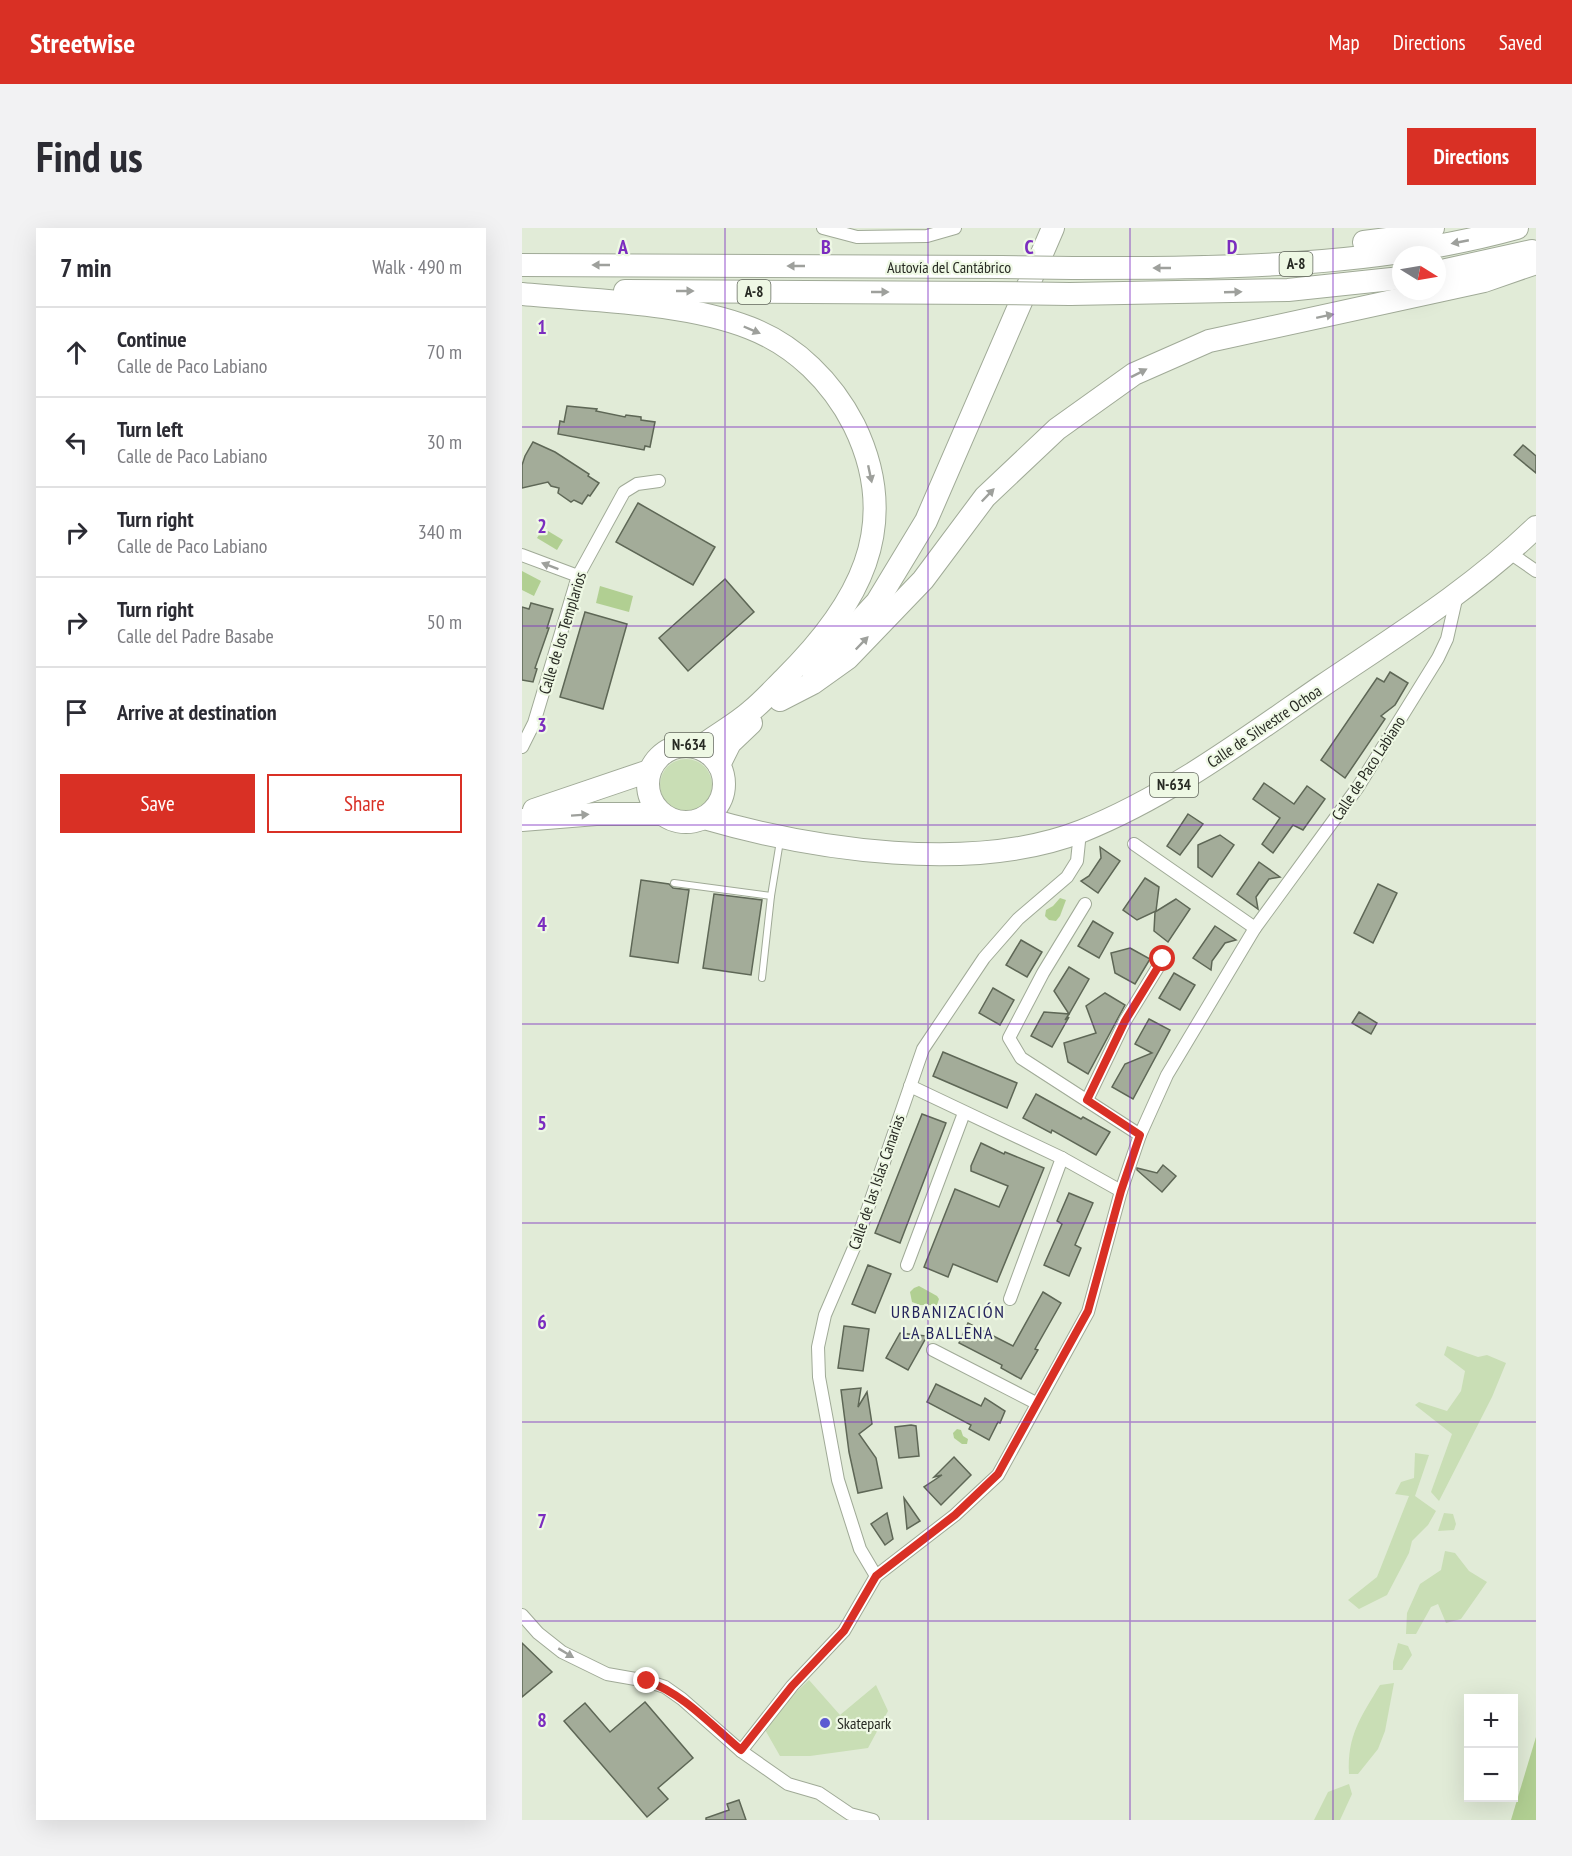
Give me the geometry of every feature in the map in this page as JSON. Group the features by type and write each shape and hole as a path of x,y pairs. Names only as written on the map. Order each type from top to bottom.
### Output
{"highway":[{"path":"719,765 730,743 743,729 780,700 855,628 877,602 926,521 1053,228"},
{"path":"1197,268 1260,255 1402,237 1433,228"},
{"name":"Autovía del Cantábrico","path":"522,265 1197,268 1313,263 1405,253 1517,228"},
{"path":"1446,270 1536,250"},
{"path":"780,700 813,683 848,658 923,580 985,497 1057,429 1134,374 1209,341 1484,281 1536,263"},
{"name":"Autovía del Cantábrico","path":"522,292 1070,294 1288,290 1392,279"},
{"path":"522,292 709,315 752,329 789,349 802,359 830,388 849,416 861,439 875,500 873,531 867,560 858,585 845,608 814,648 750,712"},
{"name":"N-634","path":"1510,553 1536,527"},
{"name":"Calle de Silvestre Ochoa","path":"780,837 911,854 986,852 1023,847 1080,832 1181,782 1456,595 1510,553"},
{"path":"699,747 827,655"},
{"name":"N-634","path":"675,746 699,747 714,758 719,765 724,790 740,814 780,837 704,818 693,822 682,822 672,820 662,814 654,806 647,783 649,771 655,760 675,746"},
{"name":"N-634","path":"522,814 649,771"},
{"path":"704,818 713,811 724,790"},
{"name":"N-634","path":"522,820 596,814 662,814"}],"street":[{"path":"823,228 857,237 927,236 955,228"},
{"name":"Calle de los Templarios","path":"522,747 534,723 578,576 624,492 637,484 659,481"},
{"path":"1510,553 1536,571"},
{"path":"522,555 578,576"},
{"name":"Calle de Paco Labiano","path":"741,1750 792,1686 844,1631 876,1576 955,1515 998,1474 1088,1311 1121,1191 1140,1135 1167,1075 1255,928 1358,788 1438,658 1447,639 1456,595"},
{"name":"Calle de las Islas Canarias","path":"876,1576 860,1549 838,1480 819,1377 818,1347 825,1315 856,1243 923,1049 984,958 1018,919 1067,877 1077,861 1080,832"},
{"path":"1134,844 1255,928"},
{"path":"1085,904 1043,973 1010,1038 1021,1058 1140,1135"},
{"path":"1087,1100 1125,1021 1163,959"},
{"path":"910,1086 1062,1158 1121,1191"},
{"path":"908,1265 964,1113"},
{"path":"1010,1299 1062,1158"},
{"path":"933,1350 1036,1403"},
{"path":"522,1616 538,1633 562,1652 588,1666 607,1674 647,1681 665,1687 741,1750 788,1784 819,1793 850,1814 873,1820"}],"lane":[{"path":"762,978 780,837"},
{"path":"674,883 771,896"}],"shaded area":[{"path":"543,528 563,540 557,550 537,538"},
{"path":"522,571 541,581 534,596 522,590"},
{"path":"600,586 633,596 629,612 596,603"},
{"path":"681,759 691,759 701,763 708,770 712,785 708,800 701,807 691,811 681,811 671,807 664,800 660,790 660,780 664,770 671,763"},
{"path":"1060,898 1066,900 1060,916 1056,921 1049,920 1045,916 1046,910"},
{"path":"919,1286 937,1296 939,1299 937,1305 920,1305 912,1302 910,1292"},
{"path":"1447,1346 1478,1357 1487,1355 1506,1363 1492,1397 1439,1501 1431,1492 1452,1434 1415,1405 1419,1402 1447,1411 1461,1391 1465,1371 1444,1355"},
{"path":"957,1429 961,1430 963,1436 968,1439 967,1444 962,1444 954,1438 953,1433"},
{"path":"1415,1453 1429,1455 1415,1496 1436,1511 1428,1525 1412,1541 1409,1553 1387,1595 1359,1609 1348,1600 1377,1577 1409,1496 1395,1494 1401,1482 1414,1478"},
{"path":"1444,1513 1453,1514 1456,1524 1454,1530 1438,1531"},
{"path":"1445,1551 1455,1553 1469,1571 1487,1582 1461,1619 1446,1623 1438,1604 1431,1607 1416,1634 1406,1634 1407,1613 1420,1584 1441,1570"},
{"path":"1398,1643 1408,1646 1412,1655 1402,1670 1393,1670 1393,1662"},
{"name":"Skatepark","path":"809,1680 840,1715 876,1685 888,1711 868,1748 810,1756 780,1756 764,1728"},
{"path":"1394,1683 1385,1731 1378,1749 1358,1774 1349,1774 1350,1748 1361,1717 1380,1685"},
{"path":"1536,1737 1536,1820 1511,1820"},
{"path":"1349,1784 1352,1794 1340,1820 1314,1820 1328,1792"}],"building":[{"path":"567,406 597,409 596,411 625,417 626,415 641,417 641,420 655,422 650,447 645,446 644,450 558,434 560,421 564,422"},
{"path":"533,442 555,452 599,483 582,504 574,500 571,502 558,493 559,488 551,486 548,482 522,488 522,465"},
{"path":"1523,445 1536,456 1536,473 1514,455"},
{"path":"638,503 715,547 693,585 616,542"},
{"path":"725,579 754,612 688,671 659,638"},
{"path":"531,603 553,609 533,682 522,680 522,607 529,609"},
{"path":"585,612 627,624 603,709 560,697"},
{"path":"1390,672 1408,683 1395,705 1381,716 1385,719 1345,778 1321,760 1377,678 1384,682"},
{"path":"1264,783 1294,804 1307,786 1325,799 1303,830 1293,825 1273,853 1262,844 1280,818 1253,799"},
{"path":"1188,814 1203,824 1180,855 1167,846"},
{"path":"1220,835 1234,845 1212,877 1198,867 1198,845"},
{"path":"1100,847 1120,861 1098,893 1081,881 1089,876 1101,858"},
{"path":"1259,862 1280,877 1269,879 1256,897 1258,909 1237,894"},
{"path":"1145,878 1159,887 1156,911 1137,920 1123,910"},
{"path":"641,880 689,890 678,963 630,956"},
{"path":"1378,884 1397,893 1373,943 1354,933"},
{"path":"714,894 762,900 751,975 703,968"},
{"path":"1176,899 1190,909 1168,942 1154,931 1155,912"},
{"path":"1093,921 1113,933 1099,958 1078,946"},
{"path":"1215,926 1236,940 1225,943 1212,961 1211,970 1193,958"},
{"path":"1021,940 1042,952 1027,977 1006,965"},
{"path":"1130,948 1150,959 1135,984 1115,973 1111,953"},
{"path":"1069,967 1089,979 1069,1014 1054,991"},
{"path":"1174,973 1195,985 1180,1010 1159,998"},
{"path":"993,988 1014,1000 1000,1025 979,1013"},
{"path":"1105,993 1125,1005 1088,1074 1068,1062 1064,1043 1096,1033 1086,1006"},
{"path":"1044,1012 1069,1014 1052,1047 1031,1036"},
{"path":"1359,1012 1377,1023 1371,1034 1352,1023"},
{"path":"1149,1019 1170,1030 1133,1099 1112,1087 1125,1064 1152,1053 1135,1044"},
{"path":"943,1052 1017,1083 1007,1108 933,1076"},
{"path":"1036,1094 1110,1132 1096,1155 1052,1130 1051,1133 1023,1118"},
{"path":"922,1114 946,1123 900,1243 875,1233"},
{"path":"981,1143 1044,1168 997,1282 953,1264 948,1277 924,1267 955,1189 999,1207 1008,1186 971,1171"},
{"path":"1163,1165 1176,1176 1162,1192 1137,1168 1157,1173"},
{"path":"1069,1193 1093,1203 1075,1245 1081,1248 1069,1276 1044,1265 1062,1224 1057,1221"},
{"path":"868,1265 891,1274 875,1313 852,1304"},
{"path":"1043,1292 1061,1303 1021,1379 1001,1368 1002,1365 959,1343 968,1323 1013,1346"},
{"path":"844,1326 869,1329 863,1371 838,1368"},
{"path":"900,1333 927,1336 908,1370 886,1358"},
{"path":"936,1384 981,1406 985,1398 1005,1411 989,1440 969,1429 971,1425 927,1402"},
{"path":"861,1388 858,1407 867,1392 872,1424 859,1434 876,1458 882,1488 858,1493 849,1452 841,1390"},
{"path":"916,1426 919,1456 899,1458 895,1427"},
{"path":"954,1457 971,1475 941,1505 924,1487 942,1475 934,1477"},
{"path":"904,1498 920,1521 907,1529"},
{"path":"887,1513 893,1539 885,1545 871,1524"},
{"path":"522,1643 552,1672 522,1697"},
{"path":"645,1702 693,1758 658,1788 668,1799 647,1817 564,1721 585,1703 610,1732"},
{"path":"739,1800 746,1820 706,1820 706,1818 729,1810 727,1804"}],"place":[{"name":"Skatepark","path":"825,1723"}],"district":[{"name":"URBANIZACIÓN LA BALLENA","path":"948,1322"}],"route":[{"path":"647,1681 665,1687 682,1699 741,1750 792,1686 844,1631 876,1576 955,1515 998,1474 1088,1311 1121,1191 1140,1135 1087,1100 1125,1021 1163,959"}]}
